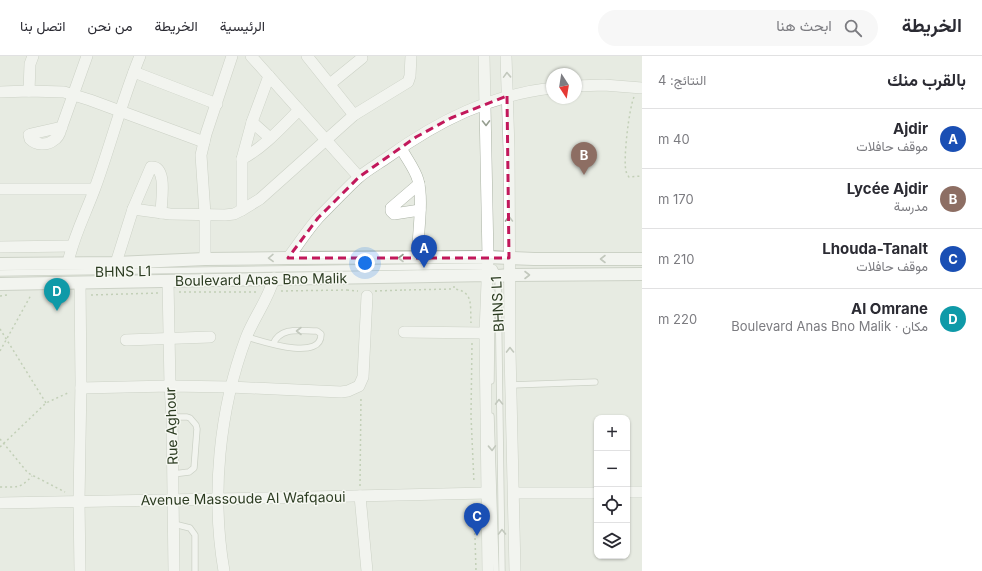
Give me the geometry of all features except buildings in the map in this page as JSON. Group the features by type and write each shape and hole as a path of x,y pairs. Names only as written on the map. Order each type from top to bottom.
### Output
{"street":[{"path":"29,91 30,64 33,56"},
{"path":"62,128 87,56"},
{"path":"68,263 72,246 108,149 119,110 140,56"},
{"path":"205,259 205,214 201,155 232,56"},
{"path":"251,56 359,178"},
{"path":"307,56 354,115"},
{"path":"133,209 170,214 225,215 234,214 242,210 260,199 354,115 408,82 410,76 411,56"},
{"path":"484,56 493,270 511,385 516,571"},
{"path":"488,571 485,332 493,270 510,258 506,56"},
{"path":"330,84 362,57"},
{"path":"134,72 217,104"},
{"path":"242,210 242,159 252,122 269,76"},
{"path":"582,86 604,85 640,88"},
{"path":"288,258 318,218 359,178 416,136 440,123 485,104 507,96 546,89"},
{"path":"0,92 64,92 119,110 204,142"},
{"path":"242,159 270,138 299,110"},
{"path":"252,122 270,138"},
{"path":"401,148 416,175 419,184 420,210 417,244 418,258"},
{"path":"116,263 133,209 150,169 154,167 159,169 162,176 161,213"},
{"path":"419,184 391,208 390,211 394,214 420,210"},
{"path":"0,189 94,189"},
{"path":"0,247 72,246"},
{"name":"Boulevard Anas Bno Malik","path":"0,264 116,263 205,259 418,258 493,270 642,274"},
{"name":"Boulevard Anas Bno Malik","path":"0,284 453,275 493,270 510,258 642,259"},
{"path":"224,571 219,544 218,500 221,449 230,387 247,337 270,291 274,278"},
{"name":"Rue Aghour","path":"168,281 174,571"},
{"path":"80,282 81,388 74,501 80,571"},
{"path":"81,388 170,386 341,392 348,390 359,386 363,376 367,296"},
{"path":"404,332 485,332"},
{"path":"126,340 210,337"},
{"path":"630,492 642,492"},
{"name":"Avenue Massoude Al Wafqaoui","path":"0,503 218,500 487,493"},
{"path":"514,493 594,493"},
{"path":"360,496 367,571"}],"lane":[{"name":"BHNS L1","path":"0,274 493,270"},
{"name":"BHNS L1","path":"493,270 491,397 496,571"},
{"name":"BHNS L1","path":"493,270 502,571"},
{"path":"247,337 273,344 285,347 312,348 320,342 321,334 317,331 288,332 276,337 273,344"},
{"path":"511,385 595,382"},
{"path":"172,417 190,418 194,422 197,429 194,468 189,472 173,474"},
{"path":"174,524 190,528 195,535 195,571"}],"path":[{"path":"640,88 633,100 628,126 625,165 629,177 642,176"},
{"path":"453,275 454,289"},
{"path":"403,276 404,290 454,289 462,290 467,293 469,298 472,332 471,416 476,571"},
{"path":"0,351 31,295"},
{"path":"0,329 46,402"},
{"path":"359,386 361,396 360,496"},
{"path":"0,446 46,402 81,388"},
{"path":"0,438 25,471 32,476 64,490 74,501"},
{"path":"0,487 24,485 32,476"}],"highlighted area":[{"path":"507,96 509,258 288,258 318,218 359,177 416,137 451,118"}],"place":[{"name":"Lycée Ajdir","path":"584,175"},
{"name":"Ajdir","path":"424,268"},
{"name":"Al Omrane","path":"57,311"},
{"name":"Lhouda-Tanalt","path":"477,536"}]}
